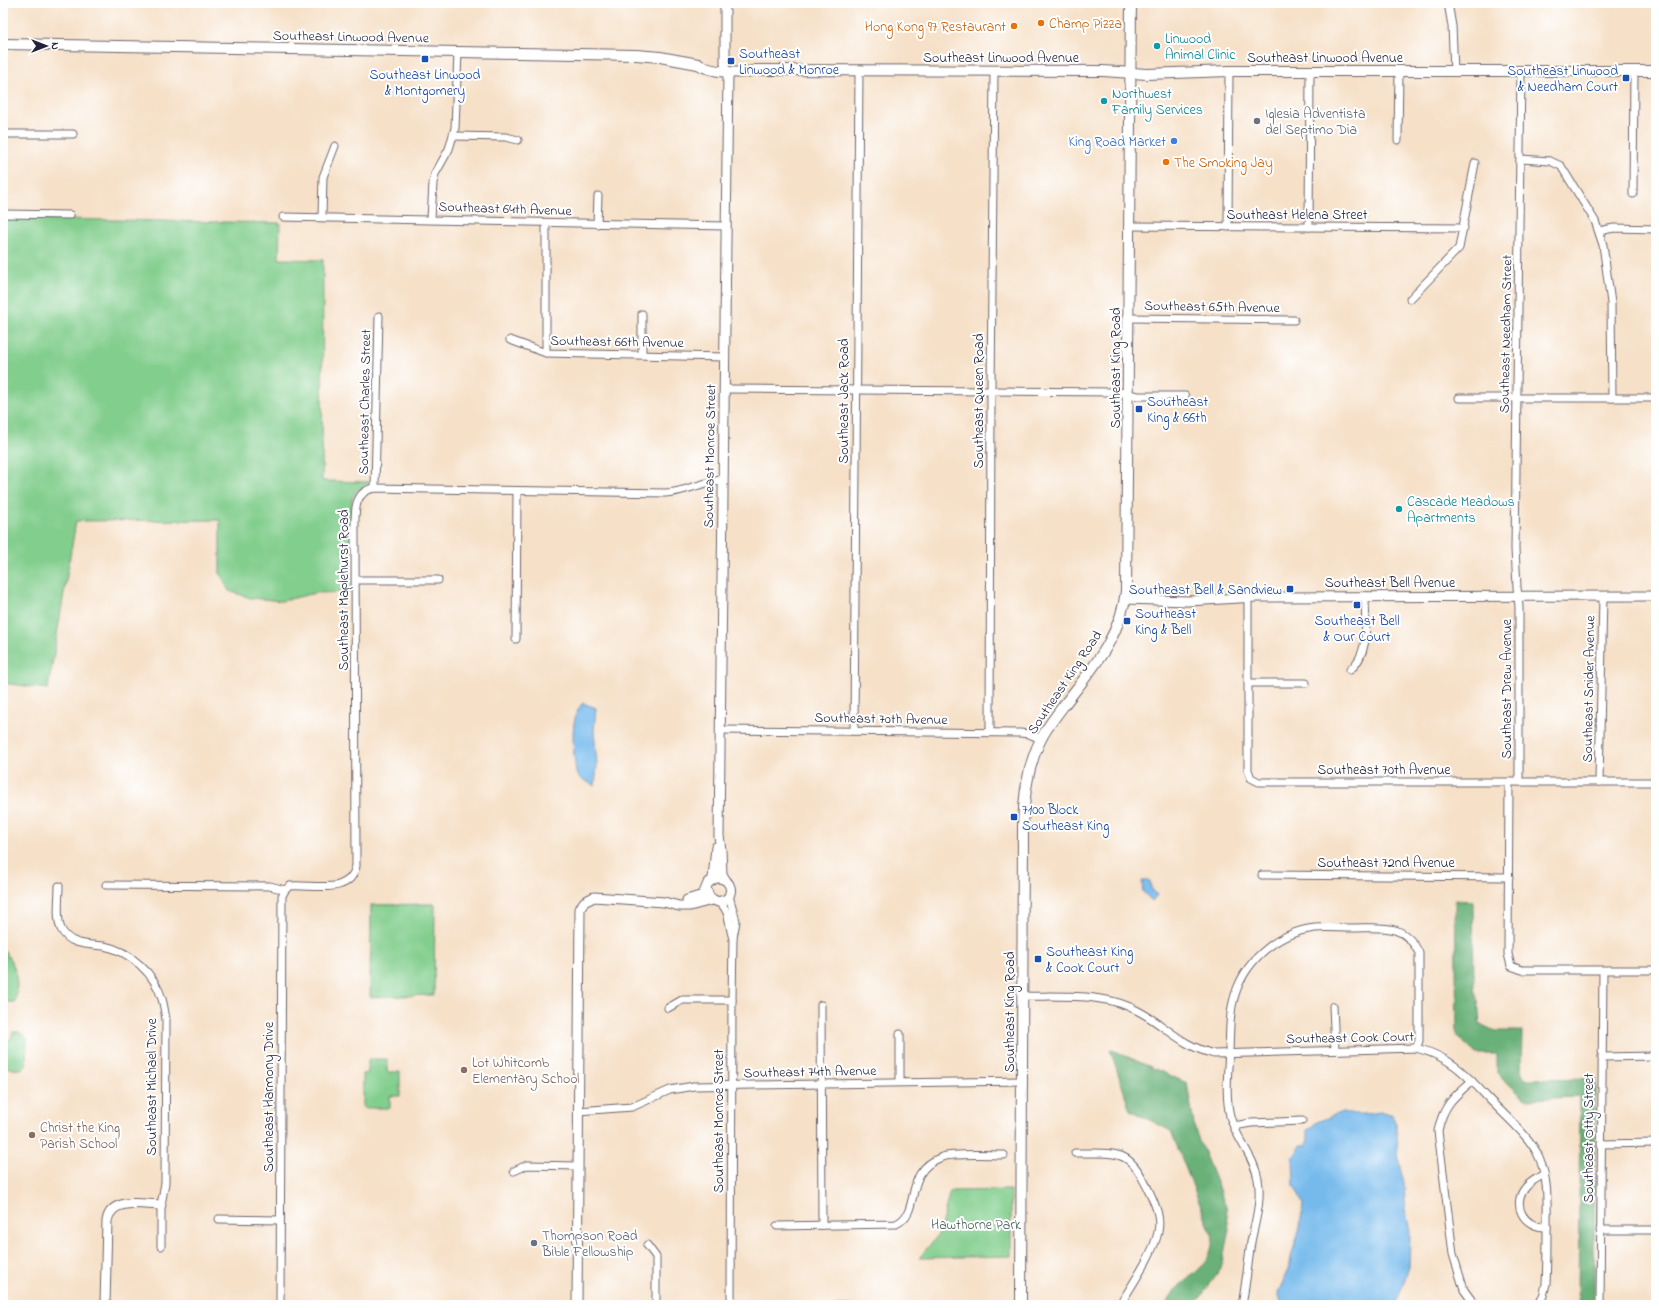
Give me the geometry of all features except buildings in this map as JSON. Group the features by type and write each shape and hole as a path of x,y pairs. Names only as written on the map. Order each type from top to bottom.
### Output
{"main road":[{"name":"Southeast King Road","path":"1021,1305 1024,805 1031,764 1041,740 1105,650 1118,623 1125,599 1127,581 1132,3"},
{"name":"Southeast Linwood Avenue","path":"3,44 659,56 698,64 702,67 727,68 748,72 755,70 994,70 1131,72 1656,71"}],"street":[{"name":"Southeast Monroe Street","path":"725,3 727,68 726,226 719,840 722,850 722,874 725,879"},
{"path":"1448,3 1452,26 1454,71"},
{"path":"431,219 435,174 454,136 456,120 458,52"},
{"name":"Southeast Queen Road","path":"990,732 994,70"},
{"name":"Southeast Jack Road","path":"854,731 859,71"},
{"path":"1228,227 1229,71"},
{"path":"1309,227 1310,71"},
{"path":"1398,140 1399,71"},
{"name":"Southeast Needham Street","path":"1518,597 1515,550 1521,71"},
{"path":"1633,194 1634,71"},
{"path":"3,134 73,134"},
{"path":"454,136 506,137 518,140"},
{"path":"322,217 323,177 335,146"},
{"path":"1521,160 1550,161 1560,166 1600,231 1611,303 1612,398"},
{"path":"1410,299 1459,248 1464,228 1475,163"},
{"path":"597,224 598,196"},
{"path":"3,214 70,215"},
{"name":"Southeast 64th Avenue","path":"283,217 726,226"},
{"path":"546,223 546,353"},
{"name":"Southeast Helena Street","path":"1130,226 1464,228"},
{"path":"1600,231 1614,228 1656,229"},
{"path":"642,314 642,354"},
{"name":"Southeast Charles Street","path":"375,488 379,316"},
{"name":"Southeast 65th Avenue","path":"1129,318 1294,320"},
{"name":"Southeast 66th Avenue","path":"510,340 546,353 724,357"},
{"path":"724,389 1119,392 1138,396 1184,396"},
{"path":"1458,398 1656,398"},
{"path":"375,488 674,493 711,481 723,480"},
{"name":"Southeast Maplehurst Road","path":"285,890 290,886 333,887 348,882 355,872 355,506 362,494 375,488"},
{"path":"516,639 517,491"},
{"path":"356,580 438,580"},
{"path":"1350,670 1358,663 1364,647 1365,596"},
{"name":"Southeast Snider Avenue","path":"1599,782 1603,596"},
{"name":"Southeast Bell Avenue","path":"1125,599 1188,601 1248,597 1656,596"},
{"path":"1248,597 1249,683 1306,683"},
{"name":"Southeast Drew Avenue","path":"1518,597 1519,782"},
{"name":"Southeast 70th Avenue","path":"1249,683 1248,770 1251,778 1259,782 1656,782"},
{"name":"Southeast 70th Avenue","path":"720,730 1025,733 1041,740"},
{"path":"1510,782 1508,954 1511,966 1522,970 1656,970"},
{"name":"Southeast Monroe Street","path":"713,879 715,873 715,850 719,840"},
{"name":"Southeast 72nd Avenue","path":"1262,875 1509,877"},
{"path":"577,1305 580,909 584,902 591,898 597,897 664,902 693,899 703,895 708,883 713,879 719,878 725,879 731,887 729,896 724,901 686,906 673,906 664,902"},
{"path":"106,885 270,886 285,890"},
{"name":"Southeast Michael Drive","path":"59,886 59,922 62,930 68,937 74,942 84,945 105,946 126,955 146,970 157,986 162,999 166,1020 165,1183 161,1205 162,1246"},
{"name":"Southeast Harmony Drive","path":"280,1305 282,900 285,890"},
{"path":"706,890 708,896 715,901"},
{"name":"Southeast Monroe Street","path":"729,896 736,921 733,938 732,1000 731,1305"},
{"name":"Southeast Monroe Street","path":"715,901 724,906 727,912 729,929 733,938"},
{"path":"1242,1305 1259,1196 1258,1180 1253,1161 1244,1148 1230,1116 1229,1054 1230,1017 1233,1002 1237,987 1248,967 1263,951 1278,939 1294,933 1315,928 1398,930 1413,942 1418,953 1419,1041 1416,1048"},
{"name":"Southeast Otty Street","path":"1600,1305 1603,971"},
{"name":"Southeast Cook Court","path":"1022,996 1087,998 1114,1001 1140,1012 1178,1040 1199,1050 1214,1054 1416,1048 1440,1055 1451,1062 1472,1080 1530,1142 1538,1156 1547,1185 1548,1209 1546,1284 1543,1296 1537,1305"},
{"path":"668,1008 682,1000 732,1000"},
{"path":"821,1005 820,1085 822,1225"},
{"path":"1333,1006 1335,1050"},
{"path":"900,1034 900,1082"},
{"path":"1602,1057 1656,1056"},
{"path":"1472,1080 1447,1104 1441,1117 1438,1131 1453,1254 1464,1290 1475,1305"},
{"name":"Southeast 74th Avenue","path":"578,1111 632,1107 678,1088 900,1082 1023,1081"},
{"path":"1234,1126 1251,1123 1302,1121"},
{"path":"1601,1144 1656,1143"},
{"path":"1076,1153 1117,1154 1128,1159 1140,1172 1156,1205 1159,1221 1158,1232 1154,1245 1120,1305"},
{"path":"777,1226 896,1224 903,1221 907,1215 918,1175 923,1168 943,1157 1004,1155"},
{"path":"514,1171 527,1165 578,1166"},
{"path":"1544,1174 1526,1187 1520,1202 1521,1212 1525,1219 1533,1226 1547,1227"},
{"path":"105,1305 108,1221 110,1212 115,1206 121,1204 161,1205"},
{"path":"220,1219 280,1220"},
{"path":"1600,1230 1656,1230"},
{"path":"647,1244 656,1257 656,1305"},
{"path":"835,1305 871,1305"}],"green space":[{"path":"3,218 280,223 279,259 323,260 322,481 370,482 356,491 352,498 351,592 315,593 282,601 251,598 229,591 220,573 220,520 76,521 48,689 3,683"},
{"path":"1455,900 1473,901 1474,989 1478,1000 1480,1024 1495,1031 1522,1031 1521,1074 1526,1079 1595,1078 1594,1305 1578,1305 1580,1097 1525,1099 1497,1073 1497,1054 1476,1054 1457,1036"},
{"path":"435,904 434,995 370,997 371,905"},
{"path":"3,950 8,956 16,974 17,988 15,1002 3,1002"},
{"path":"13,1032 19,1032 27,1038 26,1066 20,1069 12,1069 3,1065 3,1044 4,1041 11,1039"},
{"path":"1110,1049 1187,1083 1195,1130 1226,1207 1229,1229 1221,1269 1195,1305 1166,1305 1174,1291 1206,1261 1212,1246 1213,1237 1171,1131 1130,1110"},
{"path":"368,1059 387,1059 387,1072 400,1072 400,1096 390,1096 390,1108 363,1108 363,1074 368,1073"},
{"name":"Hawthorne Park","path":"1011,1190 1011,1256 919,1258 939,1234 950,1191"}],"water":[{"path":"583,703 596,708 594,730 597,765 595,786 580,778 576,773 573,746 574,726 578,709"},
{"path":"1142,881 1150,881 1151,888 1157,895 1152,901 1143,892"},
{"path":"1342,1112 1359,1114 1378,1112 1384,1113 1392,1115 1396,1124 1399,1162 1404,1183 1405,1203 1410,1233 1409,1267 1396,1305 1282,1305 1278,1292 1289,1270 1291,1257 1300,1227 1303,1204 1294,1185 1293,1158 1301,1146 1306,1146 1308,1142 1308,1130 1317,1122"}],"place":[{"name":"Champ Pizza","path":"1041,23"},
{"name":"Hong Kong 97 Restaurant","path":"1014,26"},
{"name":"Linwood Animal Clinic","path":"1157,46"},
{"name":"Southeast Linwood & Montgomery","path":"425,59"},
{"name":"Southeast Linwood & Monroe","path":"731,61"},
{"name":"Southeast Linwood & Needham Court","path":"1626,78"},
{"name":"Northwest Family Services","path":"1104,101"},
{"name":"Iglesia Adventista del Septimo Dia","path":"1257,121"},
{"name":"King Road Market","path":"1174,141"},
{"name":"The Smoking Jay","path":"1166,162"},
{"name":"Southeast King & 66th","path":"1139,409"},
{"name":"Cascade Meadows Apartments","path":"1399,509"},
{"name":"Southeast Bell & Sandview","path":"1290,589"},
{"name":"Southeast Bell & Our Court","path":"1357,605"},
{"name":"Southeast King & Bell","path":"1127,621"},
{"name":"7100 Block Southeast King","path":"1014,817"},
{"name":"Southeast King & Cook Court","path":"1038,959"},
{"name":"Lot Whitcomb Elementary School","path":"464,1070"},
{"name":"Christ the King Parish School","path":"32,1135"},
{"name":"Thompson Road Bible Fellowship","path":"534,1243"}]}
